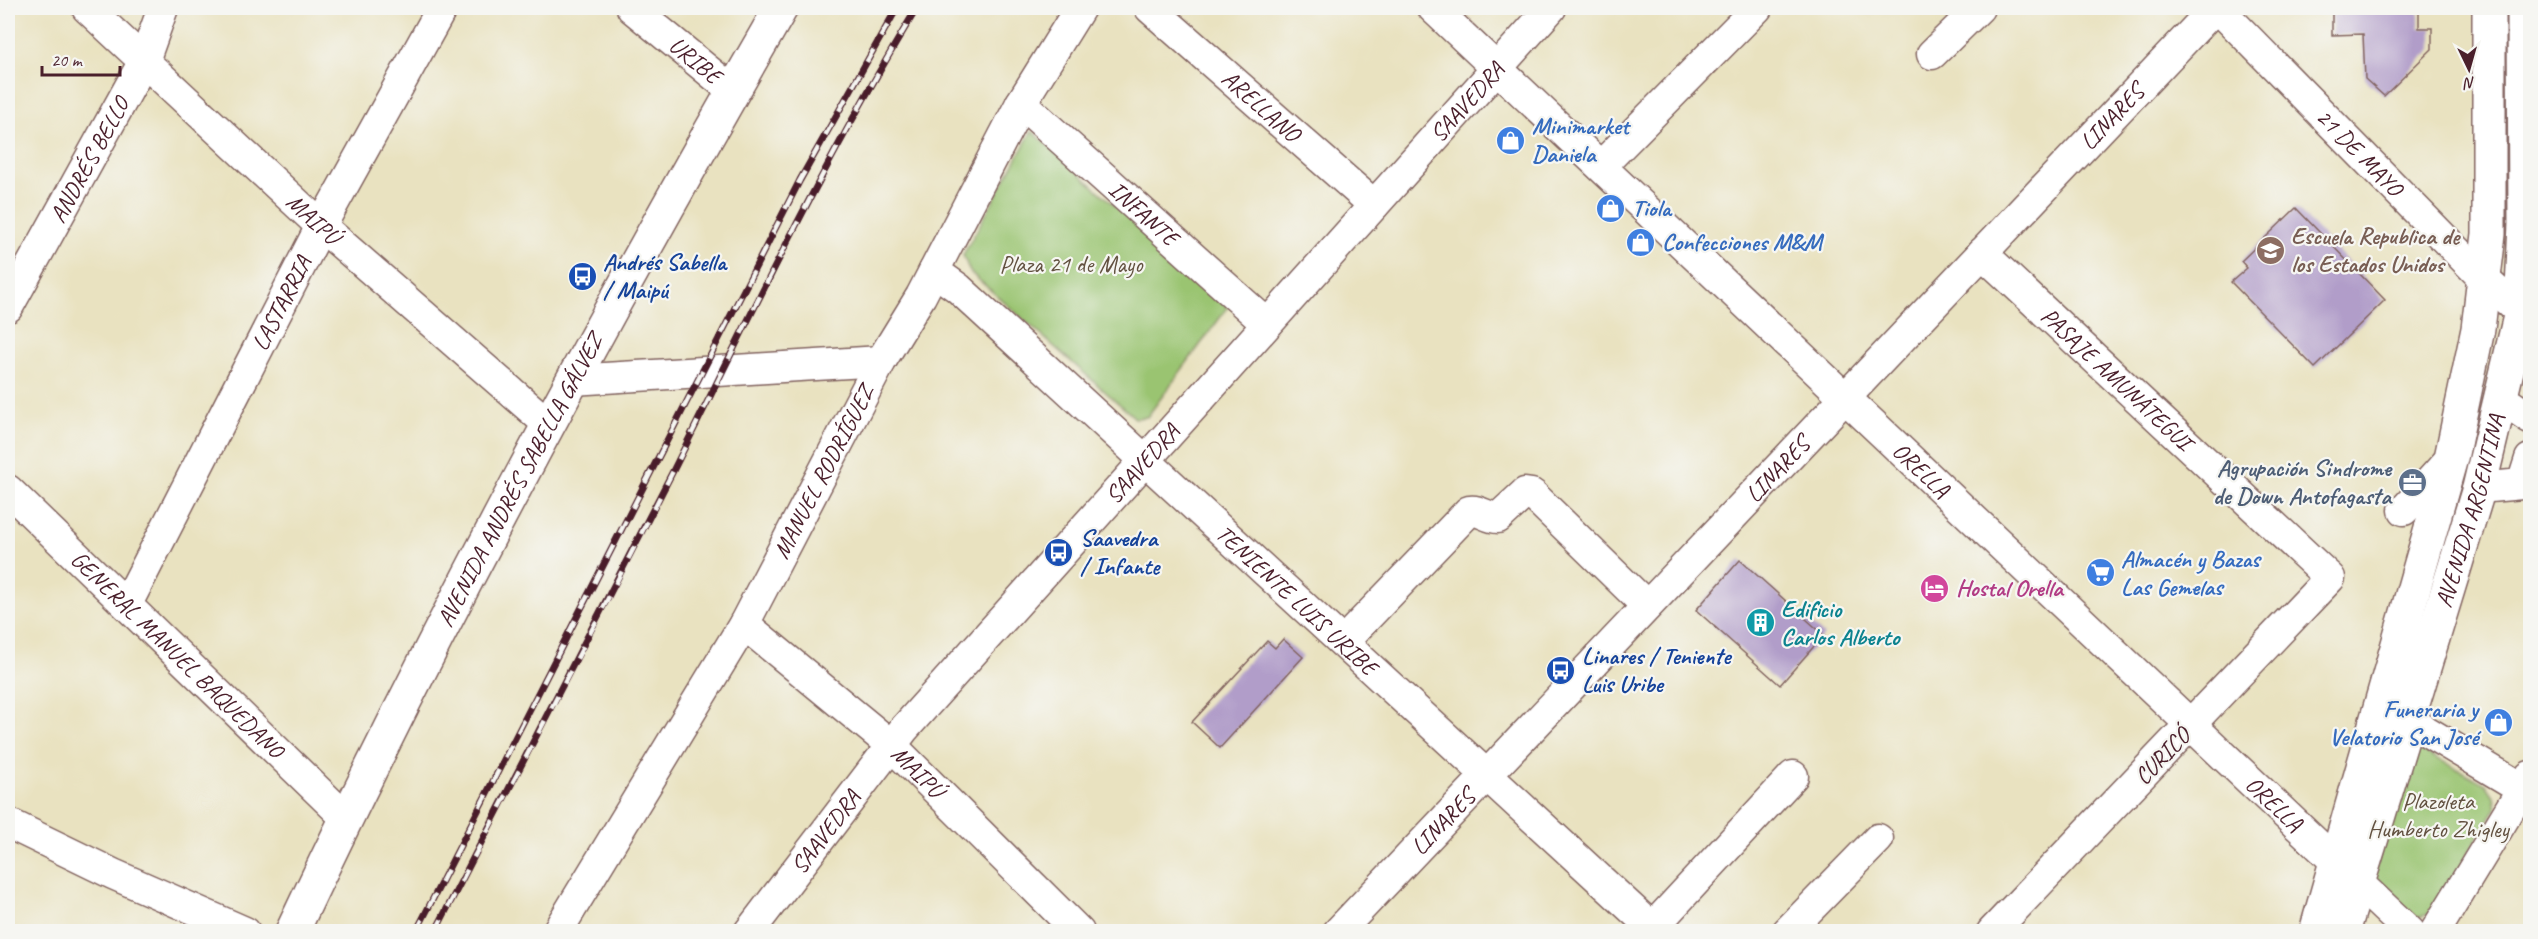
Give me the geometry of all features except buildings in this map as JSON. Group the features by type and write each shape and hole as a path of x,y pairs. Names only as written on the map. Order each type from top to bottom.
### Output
{"main road":[{"name":"AVENIDA ANDRÉS SABELLA GÁLVEZ","path":"292,932 346,818 547,423 781,8"},
{"name":"AVENIDA ARGENTINA","path":"2343,932 2347,872 2451,458 2478,329 2489,234 2489,8"},
{"name":"AVENIDA ARGENTINA","path":"2316,932 2347,872 2406,719 2479,488 2526,317 2526,20"}],"street":[{"name":"MAIPÚ","path":"87,8 321,226 547,423"},
{"name":"ANDRÉS BELLO","path":"8,307 144,61 163,8"},
{"name":"LASTARRIA","path":"127,604 321,226 442,8"},
{"name":"URIBE","path":"632,8 733,91"},
{"name":"MANUEL RODRÍGUEZ","path":"558,932 744,624 880,361 907,321 1021,103 1080,8"},
{"name":"ARELLANO","path":"1150,8 1374,205"},
{"name":"ORELLA","path":"1433,8 2410,932"},
{"name":"SAAVEDRA","path":"749,932 891,745 1551,8"},
{"path":"1601,166 1757,8"},
{"path":"1932,54 1979,8"},
{"name":"LINARES","path":"1338,932 2216,8"},
{"name":"21 DE MAYO","path":"2216,8 2485,280 2526,317"},
{"name":"INFANTE","path":"1021,103 1267,324"},
{"name":"PASAJE AMUNÁTEGUI","path":"1982,253 2330,578"},
{"name":"TENIENTE LUIS URIBE","path":"934,271 958,288 1655,929"},
{"path":"572,380 880,361"},
{"path":"2502,399 2530,418"},
{"path":"2404,510 2451,458"},
{"path":"2479,488 2522,484 2530,459"},
{"name":"GENERAL MANUEL BAQUEDANO","path":"8,490 346,818"},
{"path":"1342,642 1468,511 1475,510 1492,518 1498,518 1525,493 1532,494 1647,606"},
{"name":"CURICÓ","path":"1992,932 2330,578"},
{"name":"MAIPÚ","path":"744,624 891,745 1079,932"},
{"path":"2406,719 2527,783 2435,932"},
{"path":"1655,929 1793,776"},
{"path":"8,823 113,874 245,932"},
{"path":"1787,932 1878,839"}],"green space":[{"name":"Plaza 21 de Mayo","path":"1032,131 1228,307 1147,417 1135,418 970,272 963,255"},
{"name":"Plazoleta Humberto Zhigley","path":"2411,745 2486,784 2494,796 2496,808 2432,913 2413,919 2372,881"}],"railway":[{"path":"416,932 800,180 897,8"},
{"path":"435,932 644,529 820,179 917,8"}],"place":[{"name":"Minimarket Daniela","path":"1511,140"},
{"name":"Tiola","path":"1611,208"},
{"name":"Confecciones M&M","path":"1641,242"},
{"name":"Escuela Republica de los Estados Unidos","path":"2270,250"},
{"name":"Andrés Sabella / Maipú","path":"582,276"},
{"name":"Agrupación Sindrome de Down Antofagasta","path":"2412,482"},
{"name":"Saavedra / Infante","path":"1059,552"},
{"name":"Almacén y Bazas Las Gemelas","path":"2100,573"},
{"name":"Hostal Orella","path":"1935,588"},
{"name":"Edificio Carlos Alberto","path":"1760,623"},
{"name":"Linares / Teniente Luis Uribe","path":"1561,670"},
{"name":"Funeraria y Velatorio San José","path":"2499,723"}]}
